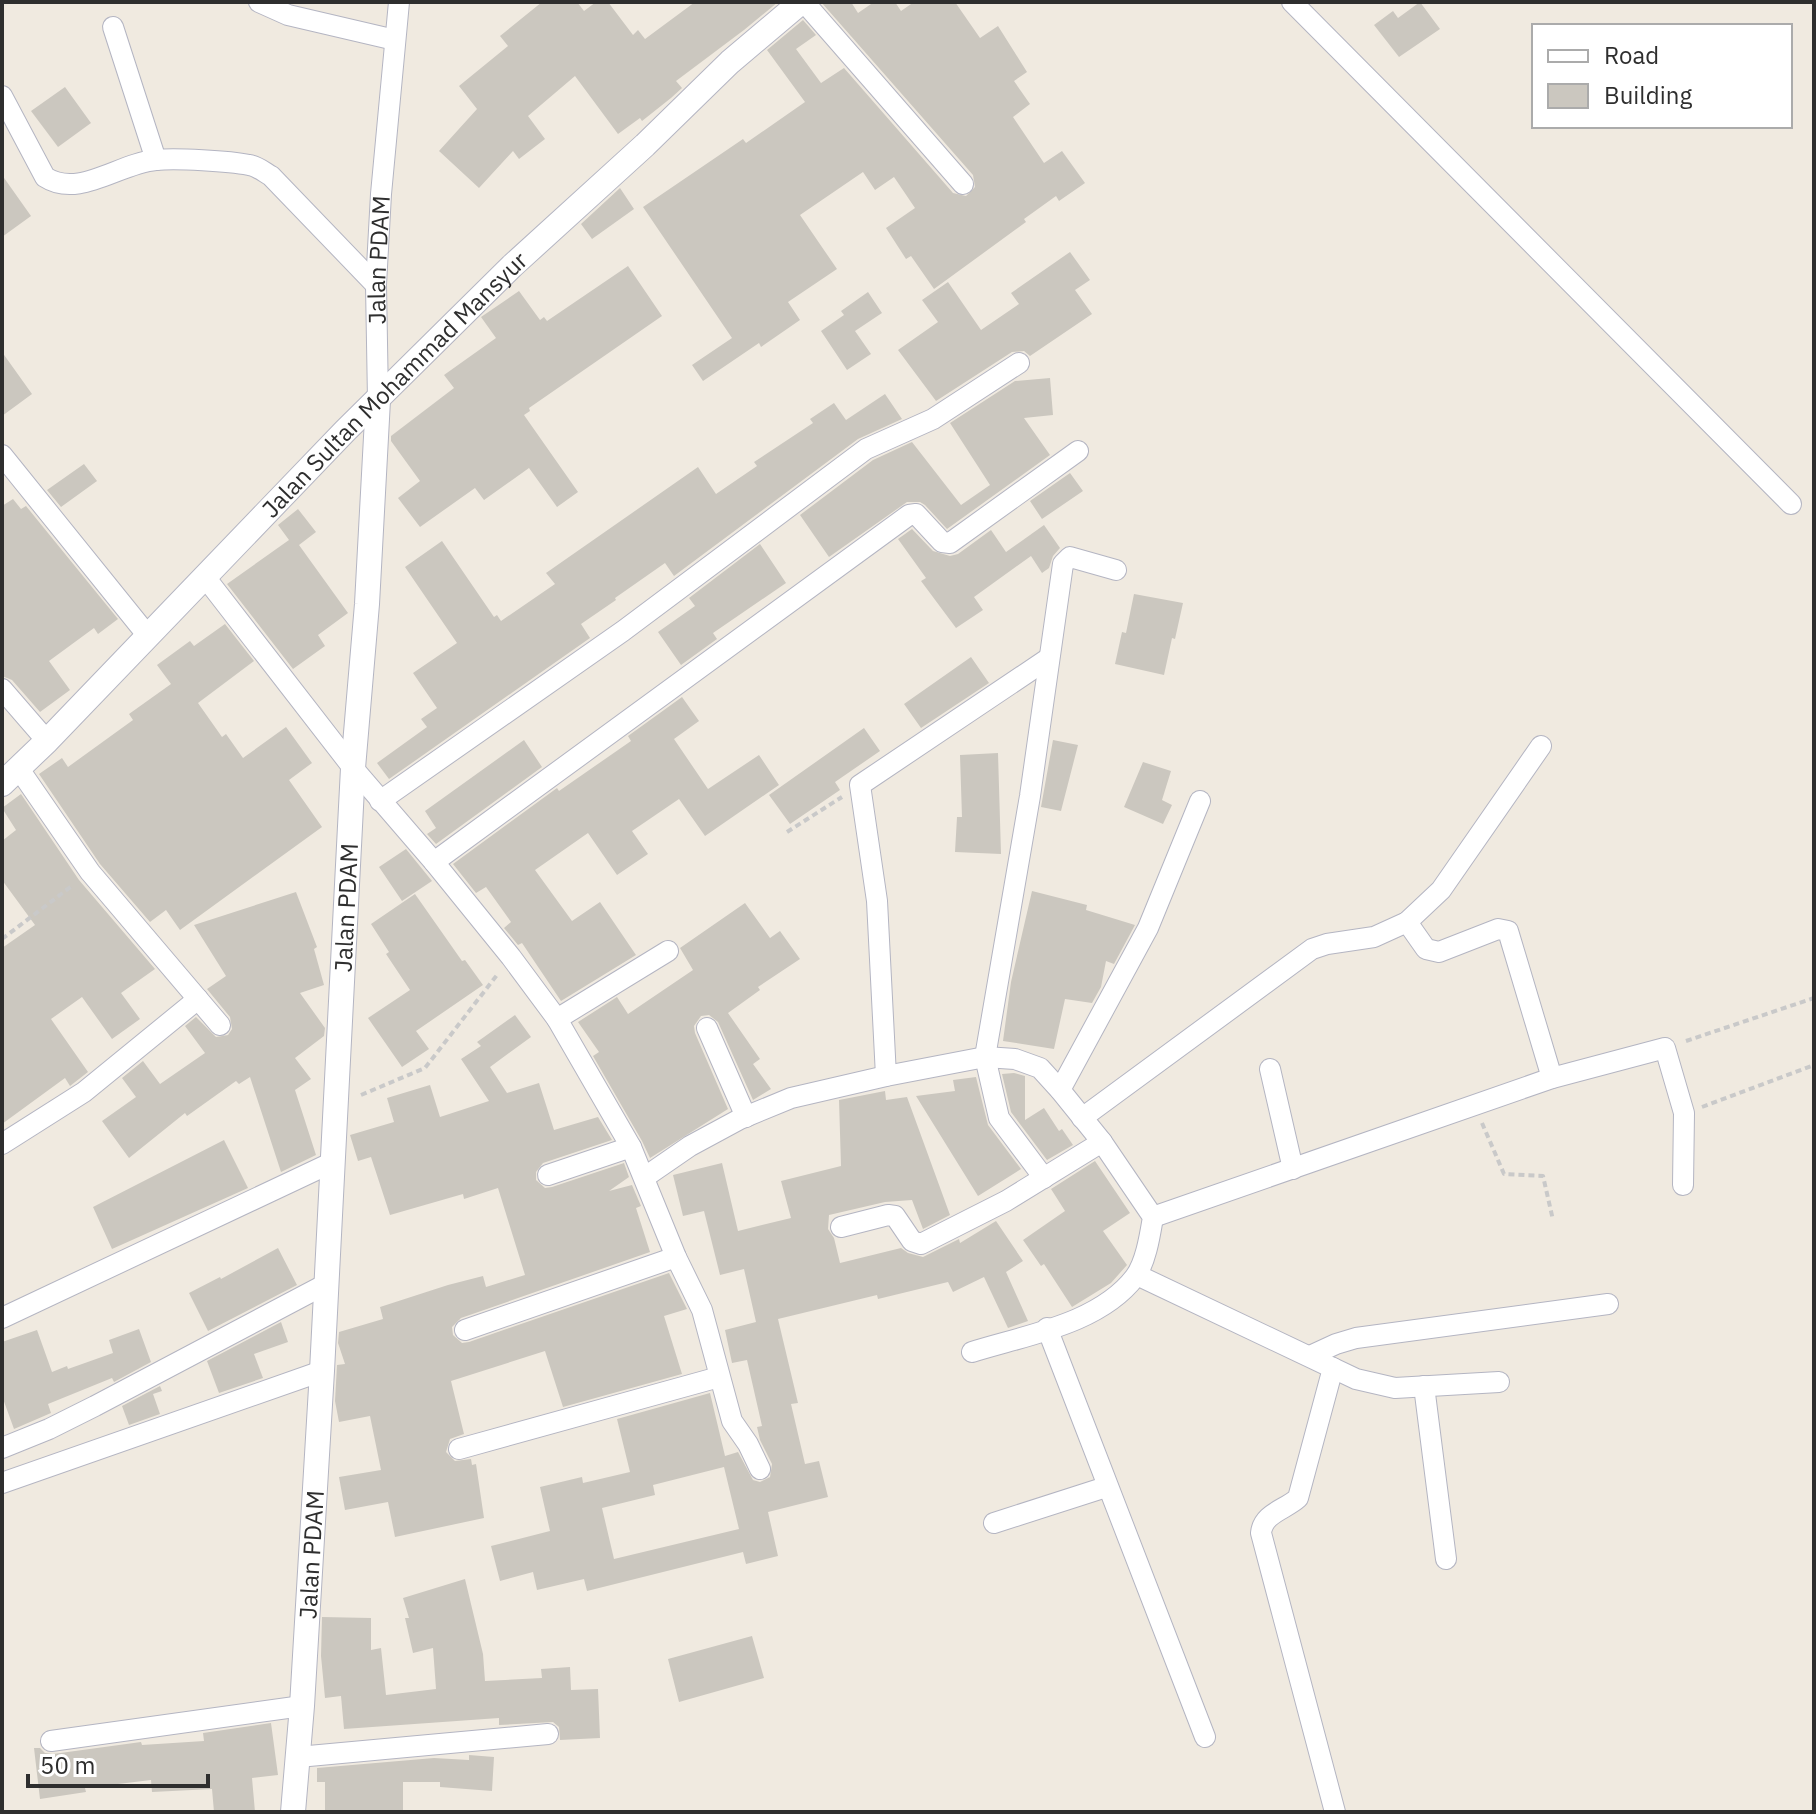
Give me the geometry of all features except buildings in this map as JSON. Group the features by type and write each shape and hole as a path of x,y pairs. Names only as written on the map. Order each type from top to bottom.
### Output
{"street":[{"path":"259,2 288,15 395,40"},
{"name":"Jalan PDAM","path":"293,1812 322,1371 353,768 367,604 378,400 376,285 381,194 399,2"},
{"path":"802,2 963,184"},
{"name":"Jalan Sultan Mohammad Mansyur","path":"10,776 512,266 645,145 730,62 802,2"},
{"path":"1292,2 1791,504"},
{"path":"113,27 156,160"},
{"path":"2,96 45,177 57,185 74,185 128,166 156,160 252,165 271,176 376,285"},
{"path":"380,801 623,631 866,449 933,419 1019,363"},
{"path":"434,862 909,515 916,514 942,542 950,543 1078,451"},
{"path":"2,455 148,636"},
{"path":"1044,1178 999,1118 985,1057 1030,796 1065,560 1070,557 1116,570"},
{"path":"205,577 353,768 434,862 557,1019 645,1177 676,1257 702,1310 732,1421 760,1469"},
{"path":"886,1076 877,901 860,785 1049,658"},
{"path":"2,689 47,741"},
{"path":"1082,1118 1312,949 1374,937 1407,922 1441,890 1541,746"},
{"path":"10,776 220,1025"},
{"path":"1060,1090 1148,928 1200,801"},
{"path":"1407,922 1426,949 1439,952 1498,929 1508,931 1552,1078"},
{"path":"557,1019 668,951"},
{"path":"2,1144 84,1092 198,999"},
{"path":"707,1028 746,1117"},
{"path":"1153,1217 1552,1078 1665,1048 1684,1113 1683,1185"},
{"path":"645,1177 690,1146 791,1098 985,1057 1015,1059 1040,1068 1102,1142 1153,1217 1137,1275 1112,1300 1091,1314 972,1352"},
{"path":"1270,1069 1293,1169"},
{"path":"841,1227 895,1216 912,1241 921,1244 1006,1201 1102,1142"},
{"path":"548,1175 631,1147"},
{"path":"2,1318 333,1162"},
{"path":"465,1330 676,1257"},
{"path":"1137,1275 1356,1379 1395,1388 1499,1382"},
{"path":"2,1448 95,1406 326,1284"},
{"path":"1310,1356 1356,1338 1608,1304"},
{"path":"1047,1328 1205,1737"},
{"path":"1333,1368 1298,1498 1270,1515 1262,1525 1261,1533 1335,1812"},
{"path":"2,1483 322,1371"},
{"path":"459,1449 719,1377"},
{"path":"1424,1386 1446,1559"},
{"path":"994,1523 1106,1487"},
{"path":"51,1741 302,1706"},
{"path":"298,1757 548,1734"}],"path":[{"path":"787,832 860,785"},
{"path":"2,939 90,872"},
{"path":"336,1105 425,1068 511,957"},
{"path":"1665,1048 1814,998"},
{"path":"1684,1113 1814,1065"},
{"path":"1475,1106 1504,1174 1543,1176 1553,1220"}]}
